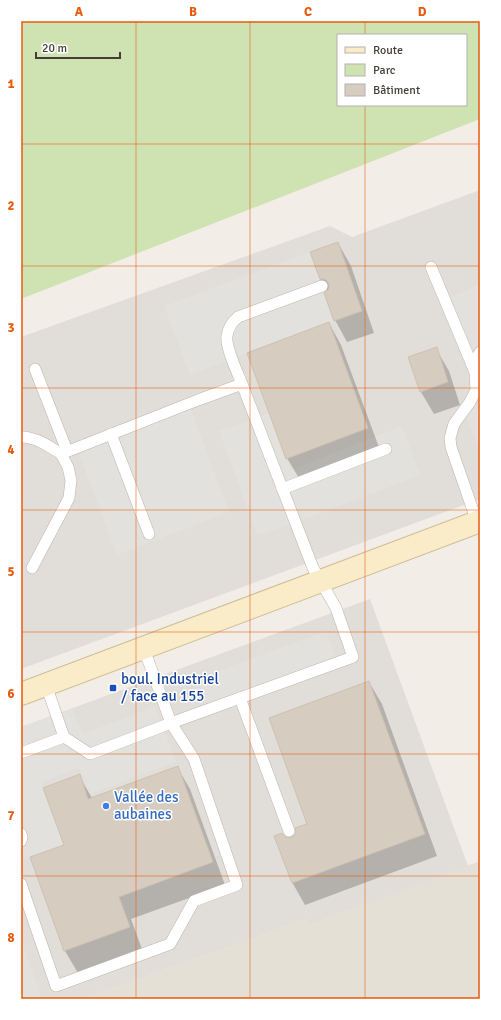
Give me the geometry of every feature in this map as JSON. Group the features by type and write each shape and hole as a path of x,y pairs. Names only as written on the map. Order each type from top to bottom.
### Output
{"street":[{"path":"21,694 479,522"}],"lane":[{"path":"431,267 475,372 476,390 470,402 454,424 450,442 479,522"},
{"path":"46,685 64,737 90,754 353,657 336,608 313,568 231,357 226,337 230,324 238,317 322,286"},
{"path":"473,365 480,352"},
{"path":"32,568 69,498 70,480 64,453 35,369"},
{"path":"64,453 242,384"},
{"path":"110,434 149,534"},
{"path":"21,437 27,437 45,443 64,453"},
{"path":"282,489 386,449"},
{"path":"21,884 56,986 170,944 194,901 237,885 194,759 171,723 144,648"},
{"path":"240,698 289,831"},
{"path":"21,753 64,737"},
{"path":"21,834 21,841"}],"shaded area":[{"path":"480,190 480,499 21,669 21,337 330,226 352,237"},
{"path":"310,252 334,321 190,375 164,306"},
{"path":"480,284 480,450 463,411 476,390 445,300"},
{"path":"189,404 229,512 117,555 77,448"},
{"path":"269,413 291,470 402,426 420,475 295,523 257,535 219,431"},
{"path":"370,599 468,866 309,925 307,919 82,999 21,999 21,727"},
{"path":"326,631 338,663 209,709 198,679"},
{"path":"155,706 176,762 90,794 79,768 41,782 64,845 21,860 21,727 72,709 83,734"},
{"path":"480,861 480,999 82,999 307,919 309,925"},
{"path":"21,938 42,999 21,999"}],"green space":[{"path":"21,21 480,21 480,119 21,299"}],"building":[{"path":"338,242 362,311 334,321 324,293 328,290 329,284 326,280 320,279 310,252"},
{"path":"329,322 368,428 286,459 247,353"},
{"path":"437,347 448,382 420,392 408,357"},
{"path":"369,681 425,834 292,883 274,836 282,833 285,837 292,837 296,833 295,828 307,824 269,718"},
{"path":"178,766 213,862 119,897 130,927 64,951 30,857 64,845 43,788 80,774 88,799"}],"place":[{"name":"boul. Industriel / face au 155","path":"113,688"},
{"name":"Vallée des aubaines","path":"106,806"}]}
